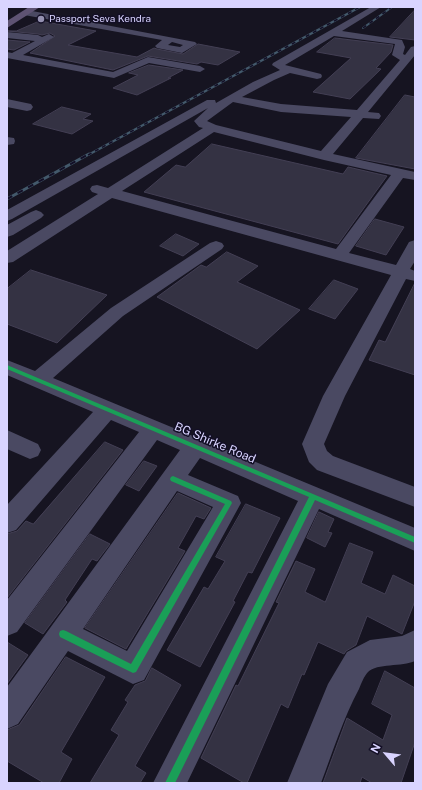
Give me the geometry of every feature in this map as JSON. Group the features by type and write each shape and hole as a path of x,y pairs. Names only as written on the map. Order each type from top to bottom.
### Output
{"main road":[{"path":"7,19 29,9"},
{"path":"7,25 29,9"}],"street":[{"path":"7,216 377,7"},
{"path":"29,9 170,39"},
{"path":"333,33 415,43"},
{"path":"7,35 38,38"},
{"path":"10,56 49,37"},
{"path":"397,40 400,47 397,56 411,61"},
{"path":"366,127 375,116 411,61 415,49"},
{"path":"10,56 89,70 93,68 107,70 103,73 114,75 148,60 200,69"},
{"path":"324,156 360,114 411,61"},
{"path":"277,64 290,70 317,76"},
{"path":"205,124 204,116 275,74 290,70"},
{"path":"233,99 281,108 375,116"},
{"path":"7,103 27,107"},
{"path":"7,258 102,191 205,124"},
{"path":"7,232 205,124 339,160 415,176"},
{"path":"339,160 348,149"},
{"path":"339,256 399,173"},
{"path":"7,244 102,191 408,274"},
{"path":"415,245 408,274 334,396 313,444 317,456 325,463 415,497"},
{"path":"38,380 117,312 216,246"},
{"name":"BG Shirke Road","path":"7,367 415,540"},
{"path":"7,522 107,410"},
{"path":"7,622 153,429"},
{"path":"7,439 30,450"},
{"path":"7,713 195,447"},
{"path":"63,634 133,669 229,504 173,479"},
{"path":"170,783 312,496"},
{"path":"304,783 339,695 357,662 370,655 389,651 407,650 415,644"}],"building":[{"path":"415,10 415,40 390,37"},
{"path":"40,21 96,31 68,45 137,57 154,48 183,54 198,44 240,52 218,65 201,62 197,64 148,56 113,70 30,53 55,36 50,33 42,35 8,31 16,31"},
{"path":"335,38 393,45 391,52 376,68 381,69 350,99 313,92 351,58 317,52"},
{"path":"7,40 30,42 14,50 7,49"},
{"path":"149,65 183,70 168,78 171,78 137,95 113,88 138,75 129,73"},
{"path":"405,95 415,97 415,169 356,158"},
{"path":"62,107 91,114 83,119 93,121 72,134 33,124"},
{"path":"212,144 343,174 348,167 387,176 338,244 144,192 176,165 185,167"},
{"path":"375,219 404,227 386,255 356,246"},
{"path":"176,234 199,244 183,256 160,246"},
{"path":"227,252 258,266 237,282 300,310 257,349 157,297 201,265 206,267"},
{"path":"31,270 107,295 57,343 7,324 7,289"},
{"path":"334,280 358,289 335,319 309,309"},
{"path":"415,283 415,375 369,360 379,340 385,342"},
{"path":"105,442 123,450 7,598 7,534 17,531 26,521 33,524"},
{"path":"144,461 157,466 139,491 126,485"},
{"path":"178,493 211,508 204,519 196,516 178,548 185,551 126,649 85,628"},
{"path":"246,504 280,518 252,573 248,572 233,601 235,602 200,667 167,650 204,587 208,589 225,561 216,557"},
{"path":"319,512 334,519 328,532 332,533 325,547 307,538"},
{"path":"90,534 110,544 97,561 92,559 65,600 67,602 43,634 25,623"},
{"path":"350,543 373,552 361,583 385,594 393,575 415,586 415,601 402,634 367,616 356,645 344,654 318,642 304,675 302,674 288,708 281,704 247,783 244,783 201,758 236,685 238,686 279,603 276,602 296,561 315,569 305,592 325,602"},
{"path":"7,642 28,655 7,684"},
{"path":"66,657 105,677 61,752 72,759 59,783 44,783 7,761 7,730 19,725"},
{"path":"152,668 181,685 135,766 146,773 140,783 90,783 119,735 111,730 128,702 125,700 135,685 145,681"},
{"path":"385,671 415,688 415,742 401,783 372,783 362,777 360,783 323,783 347,718 383,740 392,715 372,704"}],"railway":[{"path":"88,155 360,7"},
{"path":"363,28 392,7"},
{"path":"7,199 89,154"}],"cycle path":[{"path":"7,367 415,540"},
{"path":"63,634 133,669 229,503 173,479"},
{"path":"170,783 313,496"}],"place":[{"name":"Passport Seva Kendra","path":"41,19"}]}
